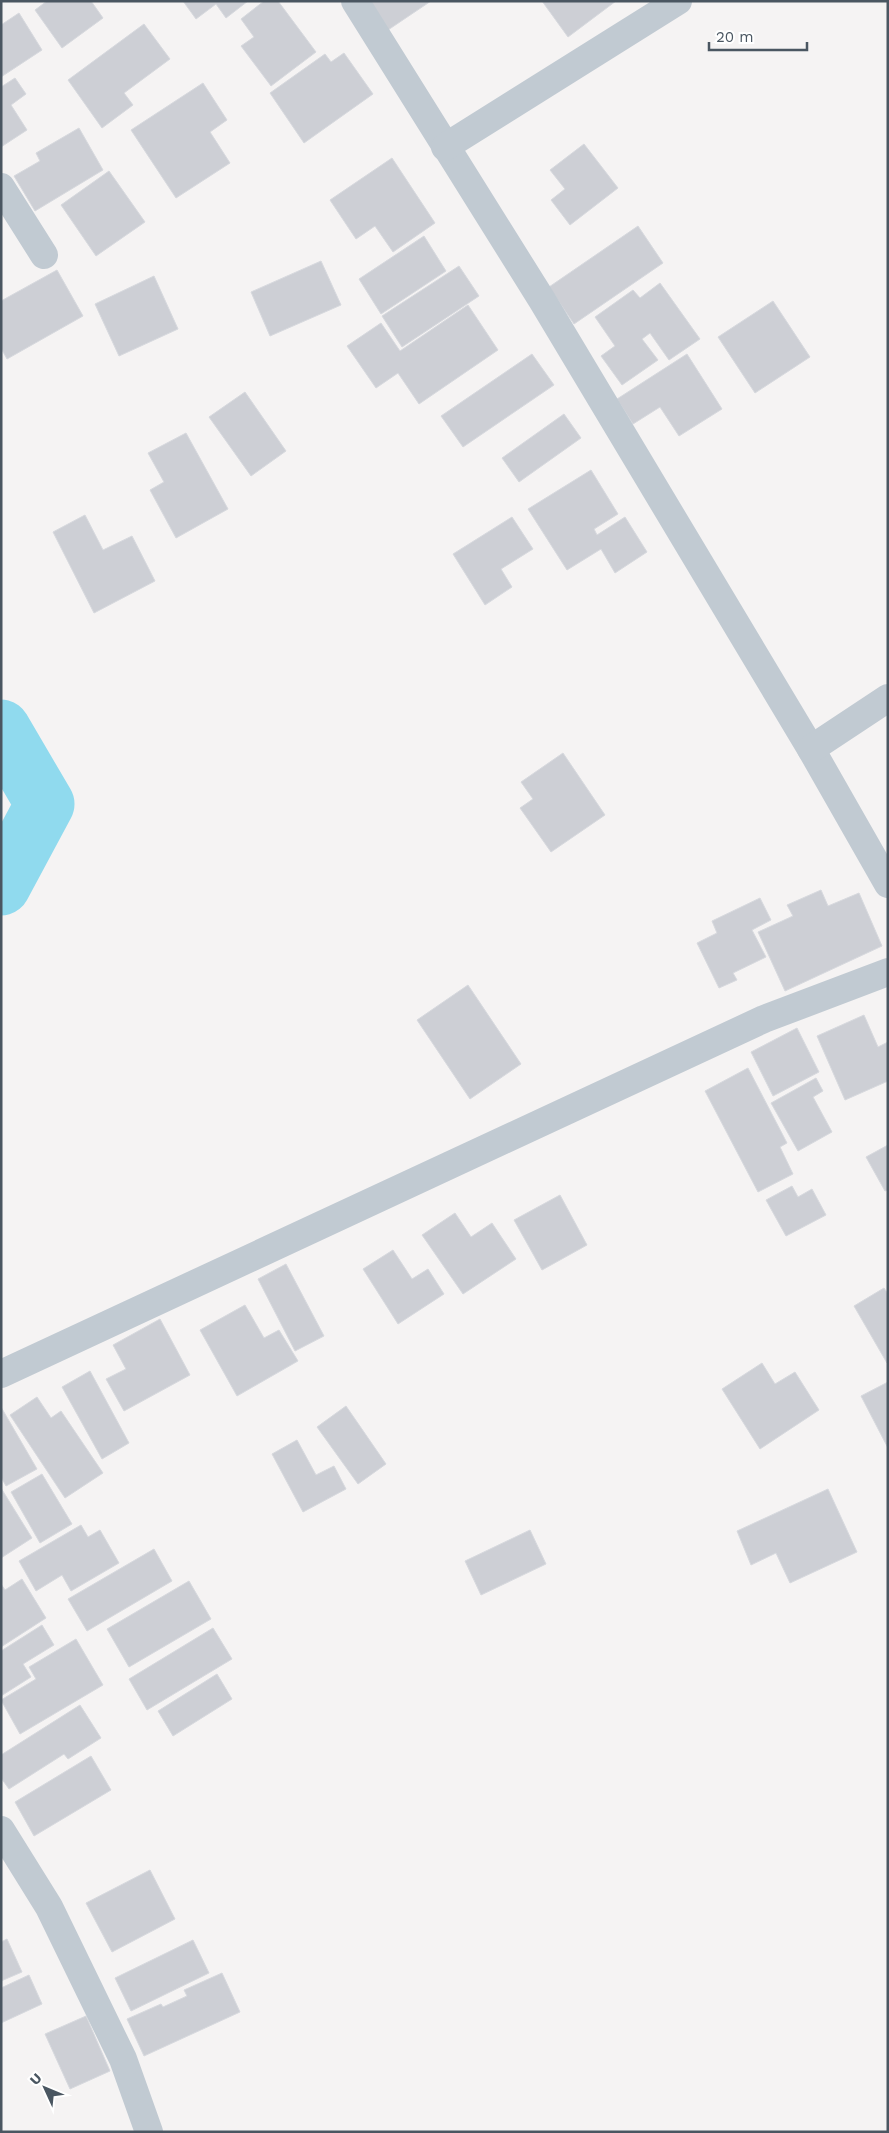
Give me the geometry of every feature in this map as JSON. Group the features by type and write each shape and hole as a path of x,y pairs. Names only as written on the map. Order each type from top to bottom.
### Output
{"street":[{"path":"355,1 542,300 811,749 888,884"},
{"path":"445,147 678,1"},
{"path":"1,187 44,255"},
{"path":"811,749 888,698"},
{"path":"1,1374 764,1019 888,972"},
{"path":"1,1830 49,1907 123,2059 149,2132"}],"building":[{"path":"47,1 91,1 103,18 62,48 35,10"},
{"path":"183,1 248,1 226,18 216,4 196,19"},
{"path":"264,1 278,1 316,52 271,86 241,46 254,37 241,19"},
{"path":"364,1 431,1 385,32"},
{"path":"542,1 616,1 568,37"},
{"path":"19,13 42,50 1,77 1,25"},
{"path":"144,24 170,59 124,93 133,105 102,128 68,80"},
{"path":"344,53 373,94 304,143 270,93 325,54 331,62"},
{"path":"15,78 26,94 11,105 27,130 1,147 1,87"},
{"path":"203,83 227,120 210,132 230,163 176,198 131,130"},
{"path":"79,128 103,170 35,211 14,176 40,161 36,153"},
{"path":"584,144 618,188 570,225 551,200 565,189 550,170"},
{"path":"392,158 435,223 393,252 375,226 356,239 330,200"},
{"path":"109,171 145,222 96,256 61,205"},
{"path":"638,226 663,263 574,324 549,287"},
{"path":"424,236 446,271 381,314 359,279"},
{"path":"321,261 341,305 270,336 251,292"},
{"path":"459,266 479,296 402,347 382,316"},
{"path":"57,270 83,316 7,359 1,348 1,301"},
{"path":"154,276 178,329 119,356 95,304"},
{"path":"660,283 700,339 669,360 650,333 642,339 658,360 622,385 601,356 615,346 595,317 633,290 640,298"},
{"path":"773,301 810,357 755,393 718,337"},
{"path":"468,305 498,350 419,404 398,373 376,388 347,346 381,323 400,351"},
{"path":"532,354 554,385 463,447 441,416"},
{"path":"687,354 722,409 679,436 660,407 633,424 617,399"},
{"path":"245,392 286,451 251,476 209,417"},
{"path":"564,414 581,438 519,482 502,458"},
{"path":"186,433 228,509 176,538 150,490 164,482 148,453"},
{"path":"591,470 618,514 594,529 597,535 625,517 647,552 615,573 601,549 567,570 528,509"},
{"path":"85,515 103,550 132,536 155,581 94,613 53,532"},
{"path":"512,517 533,549 501,569 512,587 485,605 453,554"},
{"path":"563,753 605,815 551,852 520,808 533,799 521,782"},
{"path":"821,890 828,906 859,893 882,946 785,991 758,932 793,916 787,905"},
{"path":"760,898 771,920 752,930 766,957 733,973 737,980 719,988 697,943 717,933 712,921"},
{"path":"468,985 521,1064 470,1099 417,1020"},
{"path":"864,1015 878,1047 888,1042 888,1081 845,1100 817,1036"},
{"path":"797,1028 819,1072 773,1096 751,1052"},
{"path":"748,1068 787,1143 780,1147 793,1174 758,1192 705,1091"},
{"path":"816,1078 823,1091 813,1097 832,1132 798,1151 771,1103"},
{"path":"888,1145 888,1190 885,1191 866,1157"},
{"path":"792,1186 798,1197 812,1189 826,1215 786,1236 766,1200"},
{"path":"560,1195 587,1245 542,1270 514,1220"},
{"path":"455,1213 471,1237 492,1223 516,1259 463,1294 422,1235"},
{"path":"393,1250 412,1279 428,1269 444,1294 398,1324 363,1269"},
{"path":"286,1264 324,1336 295,1351 258,1279"},
{"path":"884,1288 888,1294 887,1363 854,1306"},
{"path":"245,1305 264,1338 279,1330 298,1361 237,1396 200,1330"},
{"path":"160,1319 190,1375 124,1411 106,1379 126,1369 113,1345"},
{"path":"762,1363 775,1384 795,1372 819,1410 760,1449 722,1389"},
{"path":"90,1371 129,1443 102,1459 62,1387"},
{"path":"888,1382 888,1448 861,1396"},
{"path":"37,1397 51,1418 61,1411 103,1473 65,1498 10,1415"},
{"path":"346,1406 386,1464 358,1484 317,1427"},
{"path":"1,1407 37,1469 6,1486 1,1477"},
{"path":"297,1440 316,1475 334,1466 346,1489 303,1512 272,1454"},
{"path":"42,1474 72,1524 40,1543 11,1492"},
{"path":"1,1488 32,1538 1,1558"},
{"path":"828,1489 857,1552 790,1583 776,1553 751,1565 737,1531"},
{"path":"81,1525 88,1537 100,1530 119,1563 71,1591 62,1575 36,1591 19,1561"},
{"path":"530,1530 546,1564 481,1595 465,1561"},
{"path":"154,1549 172,1581 87,1631 68,1599"},
{"path":"22,1579 46,1618 1,1647 1,1584 5,1590"},
{"path":"189,1581 211,1619 129,1667 107,1629"},
{"path":"42,1625 54,1645 23,1664 31,1677 1,1696 1,1651"},
{"path":"213,1628 232,1659 147,1710 129,1679"},
{"path":"76,1639 103,1685 20,1734 1,1700 36,1679 29,1667"},
{"path":"217,1674 232,1699 173,1736 158,1711"},
{"path":"80,1705 101,1738 68,1759 64,1754 9,1789 1,1778 1,1755"},
{"path":"91,1756 111,1790 34,1836 15,1802"},
{"path":"150,1870 175,1919 112,1952 86,1903"},
{"path":"7,1939 22,1972 1,1981 1,1942"},
{"path":"193,1940 209,1973 131,2011 115,1978"},
{"path":"222,1973 240,2012 144,2056 127,2019 161,2004 163,2007 187,1996 184,1990"},
{"path":"29,1975 42,2004 1,2023 1,1988"},
{"path":"86,2016 110,2071 70,2089 45,2034"}],"waterway":[{"path":"1,729 45,804 1,886"}]}
